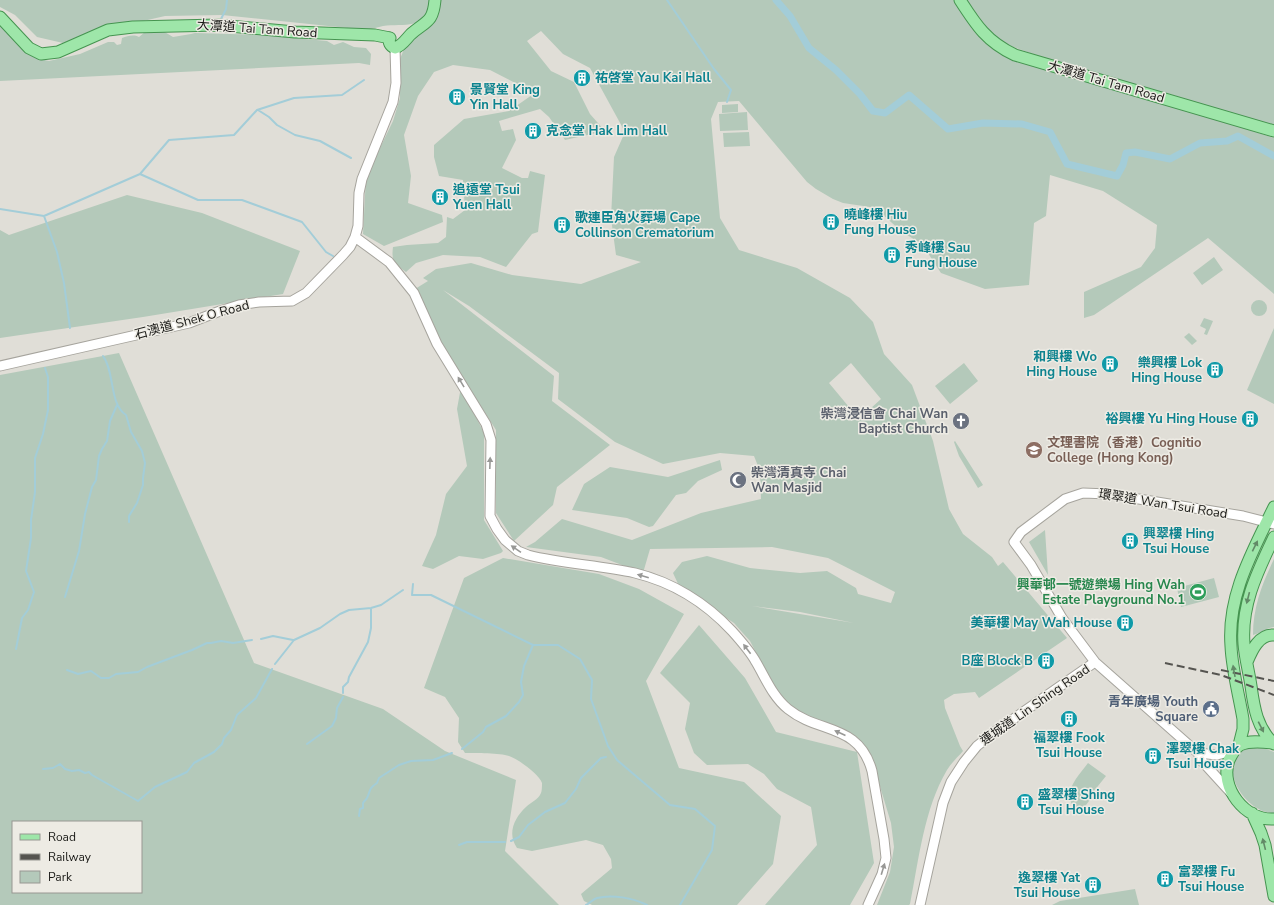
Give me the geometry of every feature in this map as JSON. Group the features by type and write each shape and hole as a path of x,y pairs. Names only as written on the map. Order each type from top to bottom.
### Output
{"main road":[{"name":"大潭道 Tai Tam Road","path":"0,17 29,48 41,54 58,52 108,30 133,27 218,25 295,32 375,35 396,41 412,34 430,19 434,12 435,0"},
{"name":"大潭道 Tai Tam Road","path":"960,0 985,35 998,46 1015,55 1274,131"},
{"path":"1274,507 1270,523 1240,582 1234,601 1230,634 1232,659 1243,719 1243,729 1228,764 1227,772 1227,780 1232,795 1240,804 1252,813 1266,819 1274,819"},
{"path":"1274,537 1255,577 1246,605 1244,651 1256,716 1267,737 1274,744"},
{"path":"1247,662 1258,642 1264,637 1274,635"},
{"path":"1236,748 1250,742 1262,741 1274,744"},
{"path":"1252,813 1261,833 1274,896"}],"street":[{"name":"石澳道 Shek O Road","path":"0,366 189,323 239,305 259,302 287,302 295,300 306,293 350,247 355,237 358,226 359,193 362,179 393,102 396,83 396,41"},
{"path":"355,237 389,262 407,284 420,304 437,344 486,424 491,440 490,516 496,529 505,540 518,551 528,555 642,575 660,581 687,595 712,612 737,636 755,660 775,696 785,707 804,718 845,735 853,740 864,752 872,771 886,854 884,869 868,905"},
{"name":"環翠道 Wan Tsui Road","path":"1232,795 1201,760 1198,752 1095,662 1063,619 1034,570 1014,542 1021,532 1065,499 1074,495 1087,493 1108,494 1243,516 1270,523"},
{"name":"連城道 Lin Shing Road","path":"920,905 943,802 951,782 964,762 977,746 996,731 1095,662"},
{"path":"1198,752 1217,756 1236,748"}],"green space":[{"path":"0,0 430,0 429,10 425,17 414,24 383,26 367,30 222,15 165,16 91,33 63,43 37,37 15,15 0,7"},
{"path":"441,0 954,0 985,43 1000,54 1032,66 1170,105 1274,138 1274,294 1208,238 1094,315 1084,318 1084,292 1141,267 1155,248 1157,225 1103,191 1050,175 1046,216 1034,223 1029,285 985,289 941,273 922,244 902,232 881,213 870,207 843,203 816,189 807,182 739,101 718,102 711,119 720,218 739,250 797,268 850,298 873,322 884,354 912,385 933,441 949,509 963,534 992,557 998,566 1003,562 1067,638 979,698 975,692 954,694 944,700 945,708 963,751 947,770 933,801 923,835 909,905 877,905 890,872 894,847 891,823 873,763 856,737 801,714 778,695 750,641 734,623 680,588 673,573 682,562 707,556 750,568 800,573 827,571 856,588 858,594 891,603 895,592 828,558 772,547 650,549 643,573 601,557 526,547 535,542 562,519 632,540 701,513 761,499 760,471 754,456 720,453 663,464 615,442 558,399 559,373 469,306 443,290 554,376 552,401 610,445 557,487 553,505 514,541 496,513 496,430 439,340 415,289 428,281 423,278 436,269 471,263 512,275 581,284 641,262 616,255 611,218 614,157 625,132 590,68 563,54 541,31 527,41 551,71 574,82 590,114 605,131 565,140 549,117 540,109 499,121 502,131 513,129 516,140 502,168 522,178 528,178 530,171 545,175 538,232 532,234 506,267 480,257 443,255 416,263 406,272 399,267 393,259 393,247 438,243 446,237 447,217 453,219 465,210 463,180 439,176 434,157 434,145 464,119 509,111 532,95 527,89 490,70 453,65 434,72 418,96 404,135 411,176 408,203 442,215 443,222 384,246 363,234 366,177 393,121 400,98 400,59 408,39 432,26 440,8","holes":["851,363 881,399 859,419 829,383","752,606 800,612 854,623"]},
{"path":"967,0 1274,0 1274,127 1173,95 1115,83 1005,44 993,36"},
{"path":"0,23 40,59 49,61 80,54 108,42 114,42 117,45 121,44 122,38 128,36 139,37 145,32 163,31 173,37 195,33 262,35 327,41 334,45 343,42 354,47 366,48 371,54 370,65 359,63 0,81"},
{"path":"738,104 738,112 722,113 722,105"},
{"path":"747,112 748,130 720,131 719,114"},
{"path":"749,132 750,146 724,147 723,133"},
{"path":"127,195 202,213 300,251 283,294 143,317 0,338 0,230 9,235"},
{"path":"1214,257 1223,270 1202,285 1193,273"},
{"path":"1259,300 1265,302 1267,308 1265,314 1259,316 1253,314 1251,308 1253,302"},
{"path":"1204,318 1213,321 1207,335 1204,334 1206,329 1200,326"},
{"path":"1274,328 1274,404 1247,390"},
{"path":"1189,333 1197,341 1192,345 1184,337"},
{"path":"119,353 254,663 383,709 445,751 516,780 505,851 559,905 0,905 0,375"},
{"path":"964,363 978,381 950,404 935,386"},
{"path":"461,387 484,433 484,520 503,551 483,559 459,556 433,569 422,566 436,535 446,494 467,466 457,409"},
{"path":"955,441 983,485 978,488 959,456 954,442"},
{"path":"720,460 722,470 698,481 686,493 676,495 653,526 649,527 627,518 572,510 584,484 610,467 668,477"},
{"path":"1045,530 1048,575 1029,542"},
{"path":"503,558 599,574 639,589 684,614 646,681 679,768 744,782 781,816 773,864 737,905 592,905 584,901 581,894 612,868 611,859 603,845 586,840 532,851 517,848 512,837 513,826 522,811 540,795 542,783 540,779 528,767 509,756 465,753 458,742 459,718 445,697 424,688 464,578"},
{"path":"1274,559 1274,627 1253,635 1256,605"},
{"name":"興華邨一號遊樂場 Hing Wah Estate Playground No.1","path":"1214,578 1219,597 1181,607 1177,588"},
{"path":"699,625 745,678 776,732 857,752 874,863 850,905 765,905 817,845 811,807 777,789 764,774 748,764 707,765 694,753 685,729 690,703 660,673"},
{"path":"1256,747 1274,752 1274,813 1262,810 1250,803 1241,793 1235,782 1233,770 1235,759 1242,751"},
{"path":"1088,763 1106,776 1080,813 1070,800 1070,794 1074,781"},
{"path":"1135,889 1139,905 1052,905 1060,901"}],"waterway":[{"path":"220,21 226,9 227,0"},
{"path":"667,0 714,69 731,90 727,102"},
{"path":"776,0 790,16 809,48 836,70 860,94 873,111 885,113 909,95 948,129 983,123 1022,124 1050,132 1067,164 1117,176 1123,165 1126,153 1135,152 1170,159 1200,143 1227,141 1238,136 1274,156"},
{"path":"0,209 44,216 140,174 169,140 234,135 257,110 294,98 342,95 364,80"},
{"path":"258,110 269,117 277,125 295,135 320,141 351,158"},
{"path":"140,174 198,200 242,200 302,222 326,252 333,256"},
{"path":"44,216 57,252 64,283 70,328"},
{"path":"103,356 109,370 114,396 121,410 126,415 131,432 142,451 145,463 143,485 137,503 129,516 129,522"},
{"path":"16,649 22,618 28,610 34,592 26,571 31,538 31,520 35,492 35,458 43,434 48,410 48,377 45,368"},
{"path":"65,597 79,551 85,514 92,487 96,480 99,456 107,441 110,421 117,405"},
{"path":"413,584 412,595 431,595 533,645 558,645 580,659 592,680 591,699 608,746 617,760 670,805 695,809 715,826 712,850 680,905"},
{"path":"275,664 294,640 320,628 340,614 349,610 371,608 381,605 403,590"},
{"path":"343,693 343,687 348,682 349,677 368,642 371,628 371,608"},
{"path":"261,639 273,636 293,640"},
{"path":"67,670 78,674 91,671 101,678 109,678 116,674 138,672 207,643 221,641 233,643 252,640"},
{"path":"462,749 483,732 486,727 506,716 519,702 523,695 521,682 524,666 533,645"},
{"path":"43,769 53,768 60,764 65,769 72,771 79,770 85,773 89,772 138,801 155,787 187,772 194,763 214,752 222,744 224,738 231,730 237,715 256,698 272,669"},
{"path":"307,744 332,726 336,718 337,708 343,697"},
{"path":"359,816 360,809 363,808 363,803 371,788 377,783 379,778 399,765 411,761 433,760 452,753"},
{"path":"511,841 519,837 528,825 545,812 565,803 576,789 581,778 601,758 606,757"},
{"path":"459,845 467,842 505,842"},
{"path":"586,905 596,899 609,896 635,900 647,905"}],"railway":[{"path":"1165,663 1221,675 1274,695"},
{"path":"1221,670 1274,681"}],"place":[{"name":"祐啓堂 Yau Kai Hall","path":"582,78"},
{"name":"景賢堂 King Yin Hall","path":"457,97"},
{"name":"克念堂 Hak Lim Hall","path":"533,131"},
{"name":"追遠堂 Tsui Yuen Hall","path":"440,197"},
{"name":"曉峰樓 Hiu Fung House","path":"831,222"},
{"name":"歌連臣角火葬場 Cape Collinson Crematorium","path":"562,225"},
{"name":"秀峰樓 Sau Fung House","path":"892,255"},
{"name":"和興樓 Wo Hing House","path":"1110,364"},
{"name":"樂興樓 Lok Hing House","path":"1215,370"},
{"name":"裕興樓 Yu Hing House","path":"1250,419"},
{"name":"柴灣浸信會 Chai Wan Baptist Church","path":"961,421"},
{"name":"文理書院（香港）Cognitio College (Hong Kong)","path":"1034,450"},
{"name":"柴灣清真寺 Chai Wan Masjid","path":"738,480"},
{"name":"興翠樓 Hing Tsui House","path":"1130,541"},
{"name":"興華邨一號遊樂場 Hing Wah Estate Playground No.1","path":"1198,592"},
{"name":"美華樓 May Wah House","path":"1125,623"},
{"name":"B座 Block B","path":"1046,661"},
{"name":"青年廣場 Youth Square","path":"1211,709"},
{"name":"福翠樓 Fook Tsui House","path":"1069,719"},
{"name":"澤翠樓 Chak Tsui House","path":"1153,756"},
{"name":"盛翠樓 Shing Tsui House","path":"1025,802"},
{"name":"富翠樓 Fu Tsui House","path":"1165,879"},
{"name":"逸翠樓 Yat Tsui House","path":"1093,885"}]}
